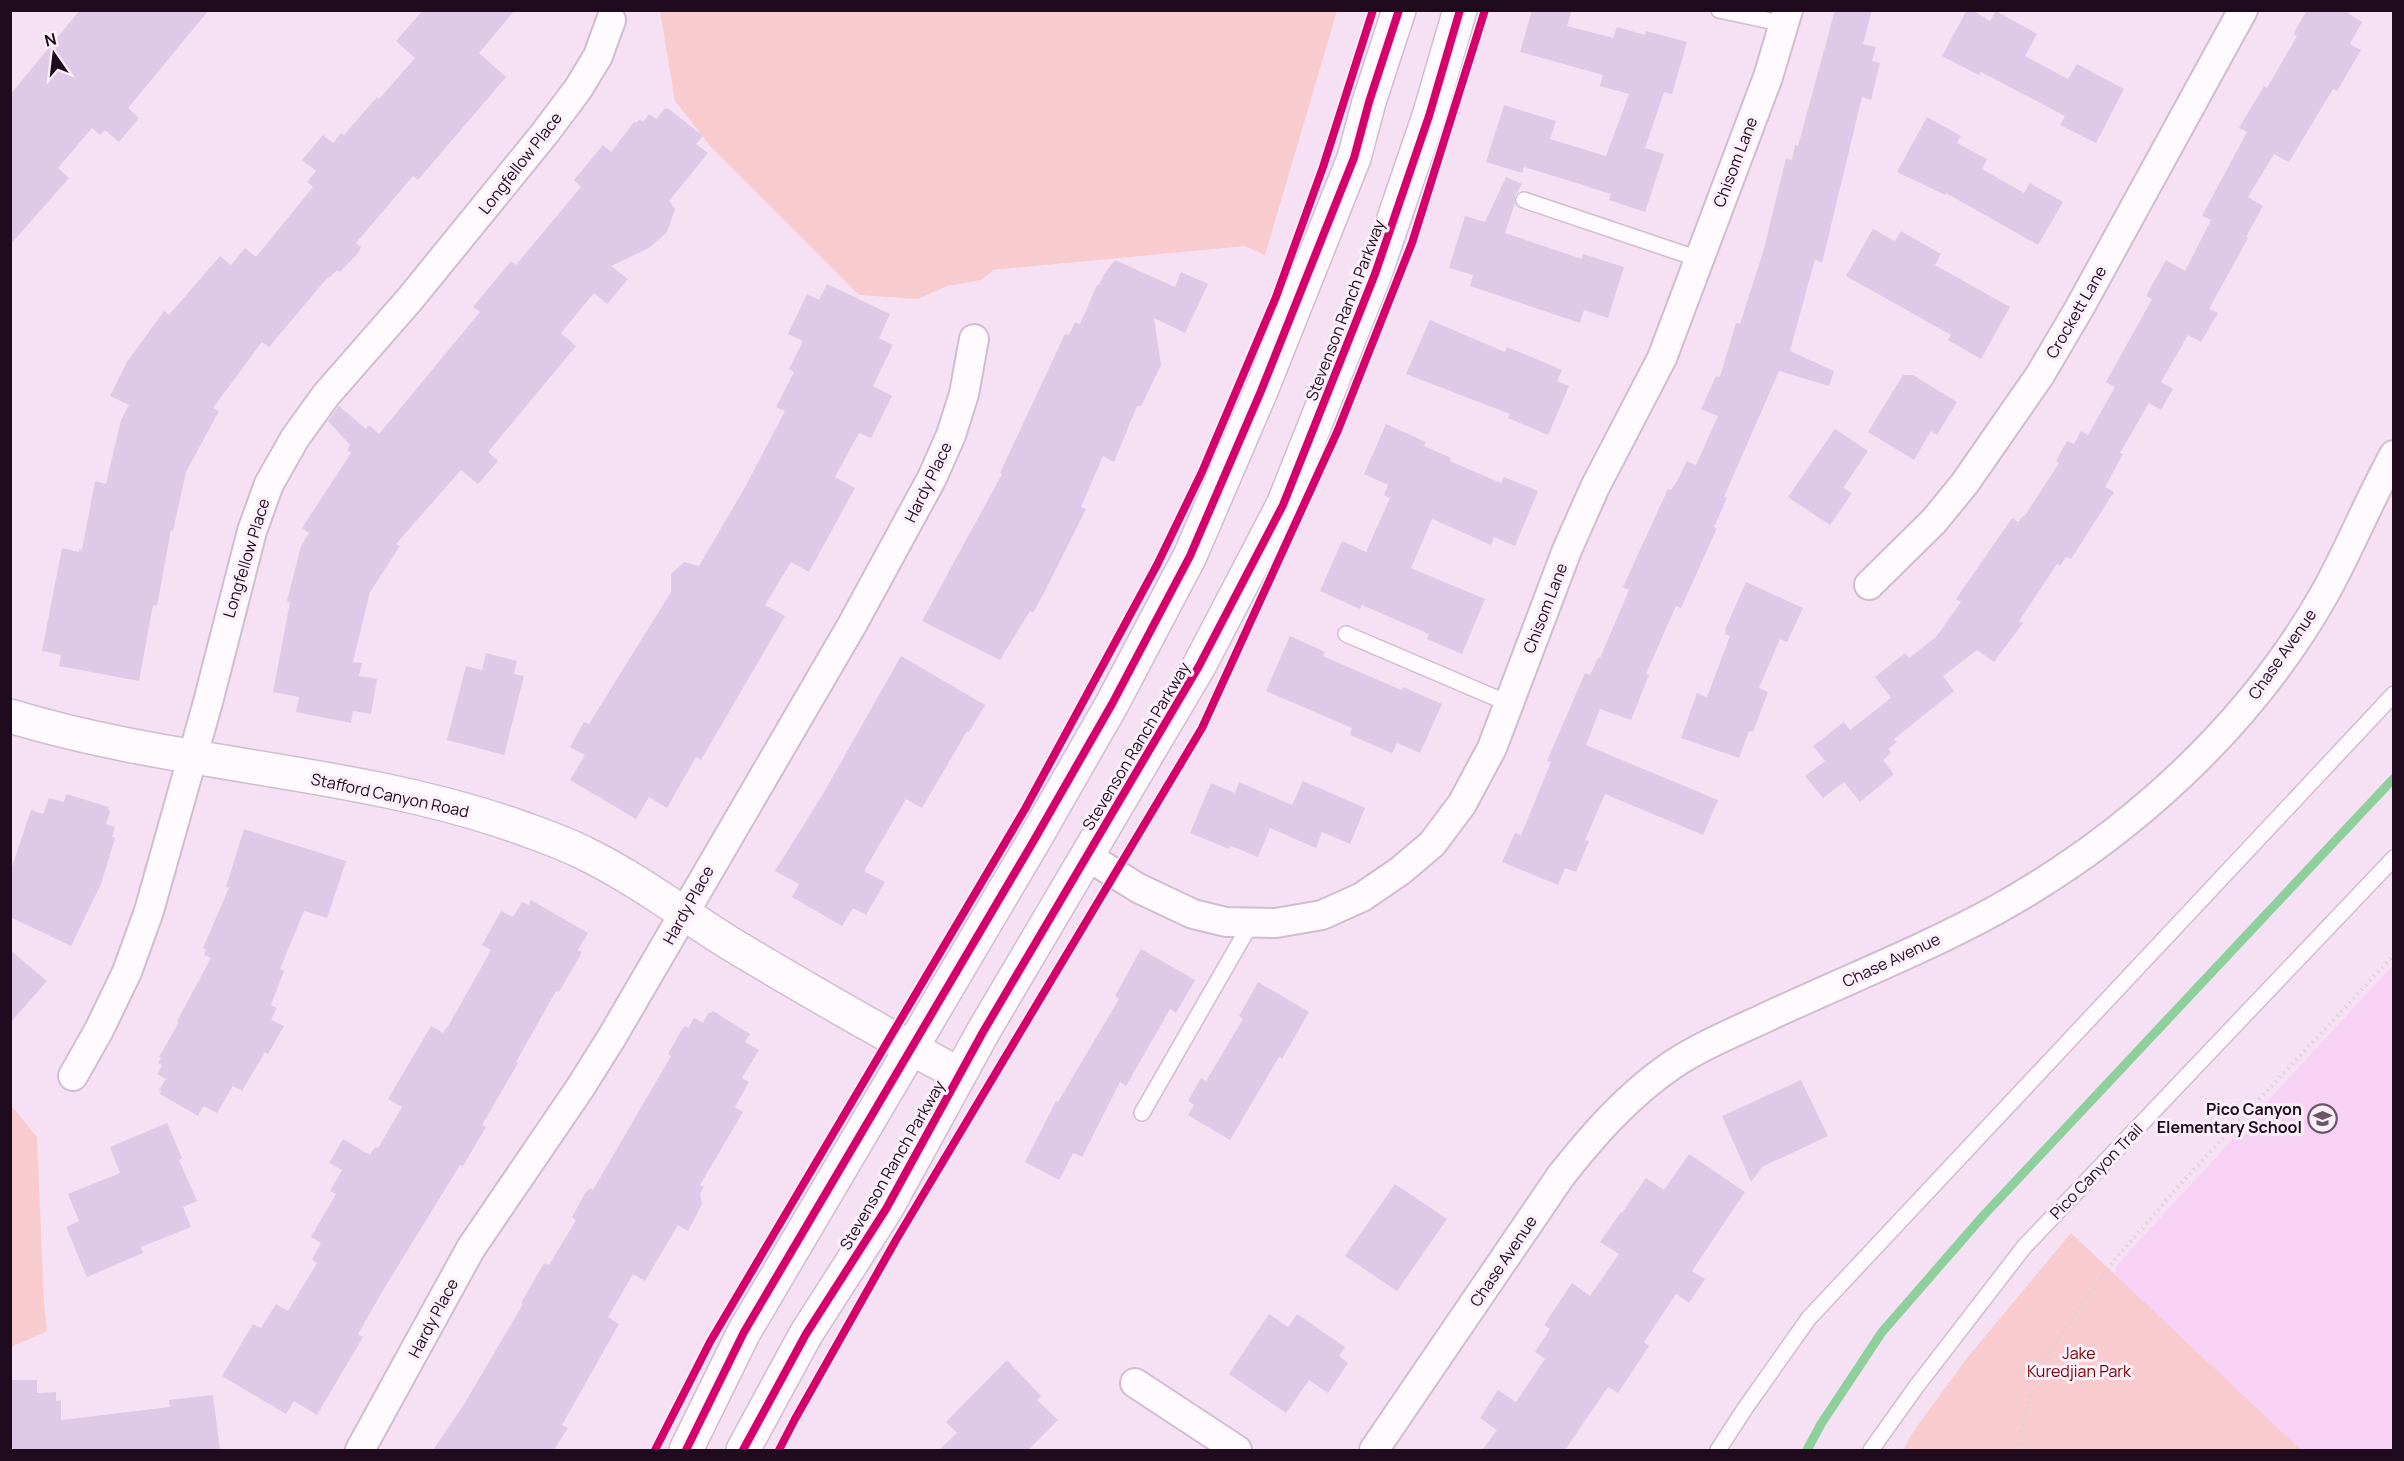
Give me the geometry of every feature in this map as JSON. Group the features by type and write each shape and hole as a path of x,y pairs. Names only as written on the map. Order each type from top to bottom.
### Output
{"main road":[{"path":"686,1450 744,1332 831,1189 1106,714 1190,556 1278,350 1354,158 1369,102 1399,10"},
{"name":"Stevenson Ranch Parkway","path":"743,1450 806,1334 886,1209 959,1074 1199,666 1283,505 1379,264 1429,116 1460,10"},
{"name":"Stafford Canyon Road","path":"10,716 95,738 192,758 384,791 459,807 520,828 586,853 729,942 911,1049 959,1074"}],"street":[{"name":"Crockett Lane","path":"1869,585 1934,522 1965,483 2040,375 2080,307 2243,10"},
{"name":"Chisom Lane","path":"1087,856 1138,888 1193,914 1226,922 1276,923 1322,915 1362,897 1400,872 1432,844 1462,804 1492,748 1567,550 1595,487 1662,358 1768,77 1786,17"},
{"name":"Longfellow Place","path":"73,1076 99,1030 127,972 149,911 243,562 269,483 295,438 326,395 410,299 578,89 598,56 611,20"},
{"name":"Hardy Place","path":"360,1450 471,1248 580,1088 649,975 683,912 852,625 932,478 951,435 964,394 974,339"},
{"name":"Chase Avenue","path":"1374,1450 1560,1177 1593,1134 1629,1098 1674,1064 1720,1039 1963,926 2046,881 2102,842 2157,796 2199,756 2258,692 2296,639 2325,593 2394,455"},
{"path":"1135,1383 1237,1450"}],"lane":[{"path":"1719,10 1786,17"},
{"path":"1524,200 1699,259"},
{"path":"1346,634 1510,704"},
{"path":"1718,1450 1809,1318 2394,694"},
{"name":"Pico Canyon Trail","path":"1871,1450 1916,1387 2024,1247 2394,858"},
{"path":"1142,1113 1251,923"}],"path":[{"path":"2019,1450 2021,1431 2030,1396 2052,1348 2070,1319 2112,1263 2185,1179 2394,955"}],"shaded area":[{"name":"Pico Canyon Elementary School","path":"2393,965 2393,1450 2299,1450 2114,1281 2116,1266"}],"green space":[{"path":"660,11 1337,11 1265,255 1245,246 993,270 982,280 947,286 918,299 859,295 711,147 675,101"},
{"path":"10,1104 37,1137 47,1331 11,1347"},
{"name":"Jake Kuredjian Park","path":"2071,1233 2301,1450 1903,1450 1913,1432 1967,1358"}],"building":[{"path":"80,10 209,10 128,108 139,118 119,142 105,130 100,135 92,128 58,168 69,178 10,245 10,95"},
{"path":"423,10 515,10 479,53 506,77 418,180 413,176 356,243 361,247 358,253 340,272 337,270 328,277 269,347 262,342 213,408 219,411 186,472 173,531 171,530 157,606 153,605 139,681 59,666 61,655 42,651 62,548 79,552 79,549 82,550 95,481 106,484 121,420 129,405 110,396 127,362 164,311 169,315 220,256 231,265 245,248 256,257 313,187 307,182 316,171 302,160 323,135 333,143 341,133 344,135 415,58 396,41"},
{"path":"1532,10 1572,10 1567,26 1613,38 1617,27 1645,35 1646,31 1687,42 1672,94 1664,92 1645,148 1664,154 1645,212 1609,200 1611,194 1557,177 1524,167 1522,173 1486,162 1504,105 1556,121 1550,139 1606,156 1629,94 1600,86 1603,75 1520,52"},
{"path":"1835,10 1872,10 1863,44 1876,47 1872,61 1880,63 1871,100 1862,97 1822,263 1815,259 1790,351 1834,371 1829,386 1779,371 1724,497 1727,498 1714,527 1717,528 1681,608 1676,606 1646,674 1649,675 1631,720 1600,709 1586,745 1718,800 1703,835 1605,794 1585,840 1589,841 1576,872 1565,868 1558,885 1502,862 1515,833 1521,835 1551,762 1547,761 1585,673 1590,675 1600,658 1629,590 1623,587 1668,489 1671,490 1687,461 1696,465 1718,416 1701,409 1716,376 1720,377 1736,323 1740,324 1764,249 1786,158 1792,160 1795,145 1798,146"},
{"path":"1967,10 1972,10 1990,21 1996,11 2037,34 2025,56 2068,79 2077,64 2124,89 2096,143 2060,125 2065,116 1981,72 1979,75 1942,56"},
{"path":"2307,10 2343,10 2362,22 2350,44 2361,50 2337,91 2333,89 2289,162 2274,154 2248,197 2263,206 2209,309 2218,313 2201,342 2188,335 2161,382 2173,389 2161,410 2149,403 2120,453 2123,454 2105,487 2114,492 2071,559 2066,557 2060,566 2057,564 2019,621 2023,623 1994,662 1977,650 1943,676 1954,691 1894,739 1897,742 1888,749 1891,753 1883,760 1894,774 1860,802 1844,782 1823,798 1805,776 1825,761 1813,746 1844,722 1850,730 1891,698 1875,677 1905,653 1909,658 1936,637 1961,602 1956,599 2012,518 2018,522 2024,517 2059,463 2056,461 2067,441 2074,444 2081,431 2088,435 2115,387 2106,382 2152,299 2146,296 2166,260 2185,271 2211,220 2202,216 2247,132 2239,128 2264,86 2267,88 2297,36 2294,34 2295,31"},
{"path":"665,108 703,136 696,144 708,153 669,201 675,209 667,232 649,248 611,266 628,279 607,304 594,293 561,333 576,346 488,452 498,461 478,484 461,470 396,544 400,546 370,592 353,662 362,663 359,676 377,679 371,714 353,711 351,723 296,712 299,697 273,692 290,602 287,601 301,546 309,533 302,528 351,453 347,450 350,445 328,421 339,406 366,429 369,425 379,434 480,312 473,307 511,261 516,265 581,187 574,180 603,145 611,152 634,122 640,119 643,122 649,114 656,119"},
{"path":"1927,117 1961,136 1957,143 1987,159 1982,169 2024,193 2030,183 2063,202 2038,245 1946,193 1945,195 1897,172"},
{"path":"1506,177 1522,184 1515,196 1515,203 1505,233 1582,259 1583,254 1624,267 1608,318 1584,310 1580,323 1470,286 1473,275 1449,268 1465,216 1485,222"},
{"path":"1873,229 1895,241 1901,231 1941,254 1935,265 2010,307 1981,359 1948,340 1951,335 1846,276"},
{"path":"1115,260 1175,287 1181,272 1208,284 1185,333 1154,318 1161,365 1141,406 1137,406 1114,462 1103,456 1081,507 1086,509 1046,589 1033,613 1030,611 1000,660 922,621 1002,474 1000,473 1065,334 1069,335 1075,322 1080,324 1097,285"},
{"path":"827,284 890,314 879,338 893,345 873,386 892,396 871,438 859,433 835,477 855,488 809,572 791,562 765,605 785,616 701,760 696,757 667,808 649,797 636,819 570,780 585,755 570,747 584,722 589,724 671,592 671,574 684,562 699,566 744,489 785,411 776,407 794,372 789,369 803,341 788,334 807,294 819,300"},
{"path":"1430,320 1505,352 1507,347 1562,370 1557,381 1569,386 1548,435 1508,418 1510,414 1406,374"},
{"path":"1903,375 1913,375 1957,402 1937,435 1931,431 1914,460 1868,432"},
{"path":"1386,424 1426,442 1424,446 1451,458 1450,461 1501,483 1504,477 1538,491 1515,546 1494,537 1491,545 1432,519 1411,568 1485,599 1462,654 1427,639 1429,634 1362,605 1360,609 1320,591 1342,541 1366,552 1390,498 1384,495 1388,485 1364,474"},
{"path":"1835,429 1868,451 1843,488 1852,493 1830,525 1788,497"},
{"path":"1746,582 1803,608 1787,642 1780,639 1759,688 1768,692 1753,732 1749,731 1739,758 1681,738 1697,693 1707,697 1730,636 1725,634 1726,627"},
{"path":"1290,636 1325,652 1323,656 1401,690 1403,687 1442,704 1420,753 1397,743 1392,753 1350,735 1352,728 1266,691"},
{"path":"486,653 517,661 514,674 524,676 504,755 447,740 466,666 482,670"},
{"path":"901,656 985,705 922,808 906,799 864,871 885,882 866,915 853,908 842,926 792,897 799,884 775,871 823,794"},
{"path":"1303,781 1365,808 1350,844 1322,832 1316,848 1270,828 1258,857 1231,846 1229,849 1190,833 1211,783 1235,793 1239,782 1292,805"},
{"path":"66,794 109,807 106,824 115,827 112,837 115,838 101,884 71,946 10,917 10,873 31,810 43,814 49,798 64,802"},
{"path":"244,829 346,861 327,918 304,911 280,969 284,971 271,1005 277,1008 271,1020 284,1026 268,1054 265,1052 242,1091 233,1086 217,1113 203,1106 198,1116 160,1094 159,1090 166,1079 157,1074 162,1065 158,1063 161,1058 159,1057 179,1022 177,1021 211,958 204,955 206,950 203,948 229,888 226,887"},
{"path":"531,900 588,933 578,950 582,952 559,992 556,991 516,1062 518,1063 482,1125 486,1127 463,1166 460,1165 358,1334 363,1337 317,1415 294,1401 286,1414 222,1376 253,1324 261,1328 276,1304 288,1311 317,1263 312,1259 321,1243 311,1237 336,1194 330,1191 342,1170 329,1163 343,1139 370,1155 375,1147 378,1148 402,1107 388,1099 431,1026 443,1033 450,1023 491,950 482,945 501,911 513,917 522,902 529,905"},
{"path":"1141,949 1195,980 1176,1013 1170,1009 1126,1086 1120,1082 1082,1157 1073,1153 1059,1180 1025,1162 1056,1101 1058,1102 1119,999 1115,996"},
{"path":"10,950 47,981 10,1023"},
{"path":"1258,982 1309,1012 1282,1059 1279,1057 1230,1140 1188,1115 1194,1105 1188,1101 1201,1078 1206,1081 1243,1019 1239,1016"},
{"path":"713,1011 750,1034 745,1042 759,1050 742,1078 749,1082 735,1107 743,1112 700,1185 704,1187 700,1194 702,1204 688,1231 678,1225 645,1281 633,1274 608,1317 619,1324 562,1425 568,1428 554,1450 433,1450 463,1406 523,1304 521,1303 544,1263 549,1265 576,1220 572,1217 585,1193 590,1188 593,1190 671,1056 668,1054 681,1031 685,1026 688,1028 694,1018 703,1023 709,1012"},
{"path":"1801,1080 1828,1136 1762,1167 1751,1182 1722,1116"},
{"path":"167,1123 182,1158 179,1160 197,1201 183,1207 191,1227 141,1247 143,1253 87,1277 66,1227 79,1221 68,1194 120,1173 110,1147"},
{"path":"1689,1154 1745,1192 1692,1271 1705,1279 1689,1303 1676,1294 1644,1342 1649,1346 1618,1393 1608,1387 1565,1450 1482,1450 1497,1430 1480,1418 1498,1390 1516,1402 1545,1359 1535,1352 1550,1329 1544,1325 1572,1283 1590,1296 1619,1254 1600,1242 1646,1178 1664,1190"},
{"path":"1395,1184 1447,1219 1397,1291 1345,1256"},
{"path":"1269,1314 1288,1327 1297,1314 1345,1347 1339,1356 1348,1363 1328,1393 1309,1380 1286,1413 1229,1374"},
{"path":"1007,1360 1041,1396 1037,1400 1058,1420 1028,1450 939,1450 957,1433 946,1422"},
{"path":"10,1380 37,1380 37,1393 56,1392 56,1401 61,1400 61,1420 170,1407 169,1400 213,1395 220,1450 10,1450"}],"waterway":[{"path":"1807,1450 1821,1424 1882,1332 1983,1216 2394,778"}],"cycle path":[{"path":"655,1450 710,1342 1025,809 1157,565 1202,472 1276,297 1323,167 1373,10"},
{"path":"686,1450 744,1332 1033,842 1112,704 1190,556 1261,391 1354,158 1369,102 1399,10"},
{"path":"743,1450 806,1334 886,1209 983,1032 1199,666 1283,505 1375,274 1429,116 1460,10"},
{"path":"779,1450 896,1240 1202,728 1338,430 1412,243 1485,10"}],"place":[{"name":"Pico Canyon Elementary School","path":"2323,1118"}]}
